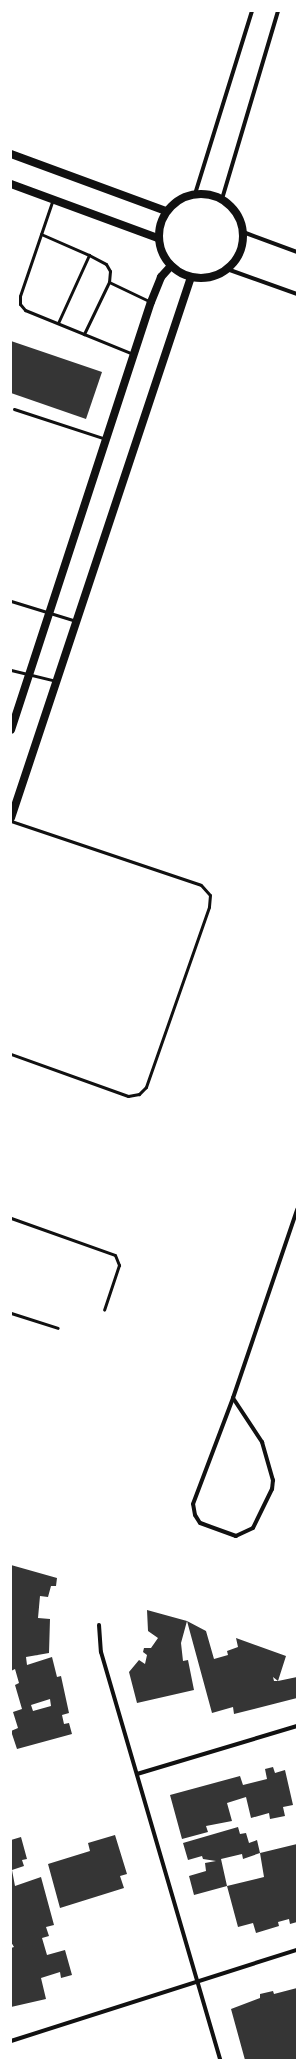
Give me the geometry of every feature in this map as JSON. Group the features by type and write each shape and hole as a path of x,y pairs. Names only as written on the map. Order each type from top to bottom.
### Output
{"main road":[{"path":"11,154 166,211"},
{"path":"11,184 158,238"},
{"path":"195,194 209,194 222,199 233,207 243,232 240,251 227,269 216,275 191,277 171,266 164,258 158,238 166,211 179,200 195,194"},
{"path":"11,730 151,302 161,277 171,266"},
{"path":"11,818 58,681 76,621 191,277"}],"street":[{"path":"195,194 252,11"},
{"path":"222,199 278,11"},
{"path":"243,232 297,252"},
{"path":"227,269 297,294"},
{"path":"233,1398 262,1442 273,1480 272,1489 254,1528 236,1536 200,1523 195,1515 193,1504 233,1398 297,1210"},
{"path":"98,1625 101,1652 195,1981 220,2060"},
{"path":"137,1774 297,1726"},
{"path":"11,2041 195,1981 297,1950"}],"lane":[{"path":"53,199 20,296 20,304 25,310 134,355"},
{"path":"41,234 106,264 110,271 109,282 84,334"},
{"path":"58,323 89,255"},
{"path":"109,282 151,302"},
{"path":"14,409 106,439"},
{"path":"11,601 76,621"},
{"path":"11,670 58,681"},
{"path":"11,821 48,835 201,885 210,895 209,907 146,1087 139,1094 128,1096 11,1054"},
{"path":"11,1218 115,1255 119,1265 104,1310"},
{"path":"11,1313 58,1328"}],"building":[{"path":"11,341 102,372 86,419 11,393"},
{"path":"11,1565 57,1578 56,1586 51,1586 48,1597 40,1596 38,1618 50,1619 49,1653 26,1657 27,1665 52,1657 57,1677 61,1676 69,1713 62,1715 64,1724 69,1723 72,1734 17,1749 11,1731 18,1728 13,1712 22,1709 15,1685 19,1683 15,1669 11,1671","holes":["50,1699 51,1706 33,1711 31,1705"]},
{"path":"147,1610 187,1621 181,1643 183,1661 188,1660 194,1690 137,1703 129,1672 139,1660 145,1664 147,1655 143,1652 144,1648 151,1648 158,1638 148,1631"},
{"path":"187,1621 206,1631 214,1659 228,1655 227,1651 238,1647 236,1638 286,1656 278,1681 297,1677 297,1698 234,1714 233,1707 212,1713"},
{"path":"273,1767 275,1773 285,1770 293,1805 283,1807 285,1816 270,1819 269,1813 251,1818 246,1797 227,1803 232,1821 206,1826 208,1832 182,1839 170,1795 240,1776 243,1785 267,1779 265,1769"},
{"path":"238,1827 240,1834 246,1833 249,1843 257,1840 260,1853 243,1859 242,1854 221,1859 227,1886 194,1895 189,1876 206,1871 205,1863 216,1861 203,1859 202,1856 188,1860 183,1843"},
{"path":"115,1835 127,1874 120,1876 124,1888 60,1908 48,1864 90,1851 88,1843"},
{"path":"21,1837 27,1859 22,1860 24,1866 12,1870 15,1886 41,1877 54,1925 46,1927 49,1936 42,1938 47,1955 65,1950 72,1975 61,1978 60,1972 41,1978 46,1999 11,2007 11,1948 14,1947 11,1942 11,1840"},
{"path":"297,1844 297,1922 290,1924 289,1919 278,1922 279,1926 256,1933 253,1923 238,1927 227,1886 264,1877 260,1853"},
{"path":"297,1988 297,2059 245,2060 231,2009 260,1998 260,1994 273,1991 274,1994"}]}
